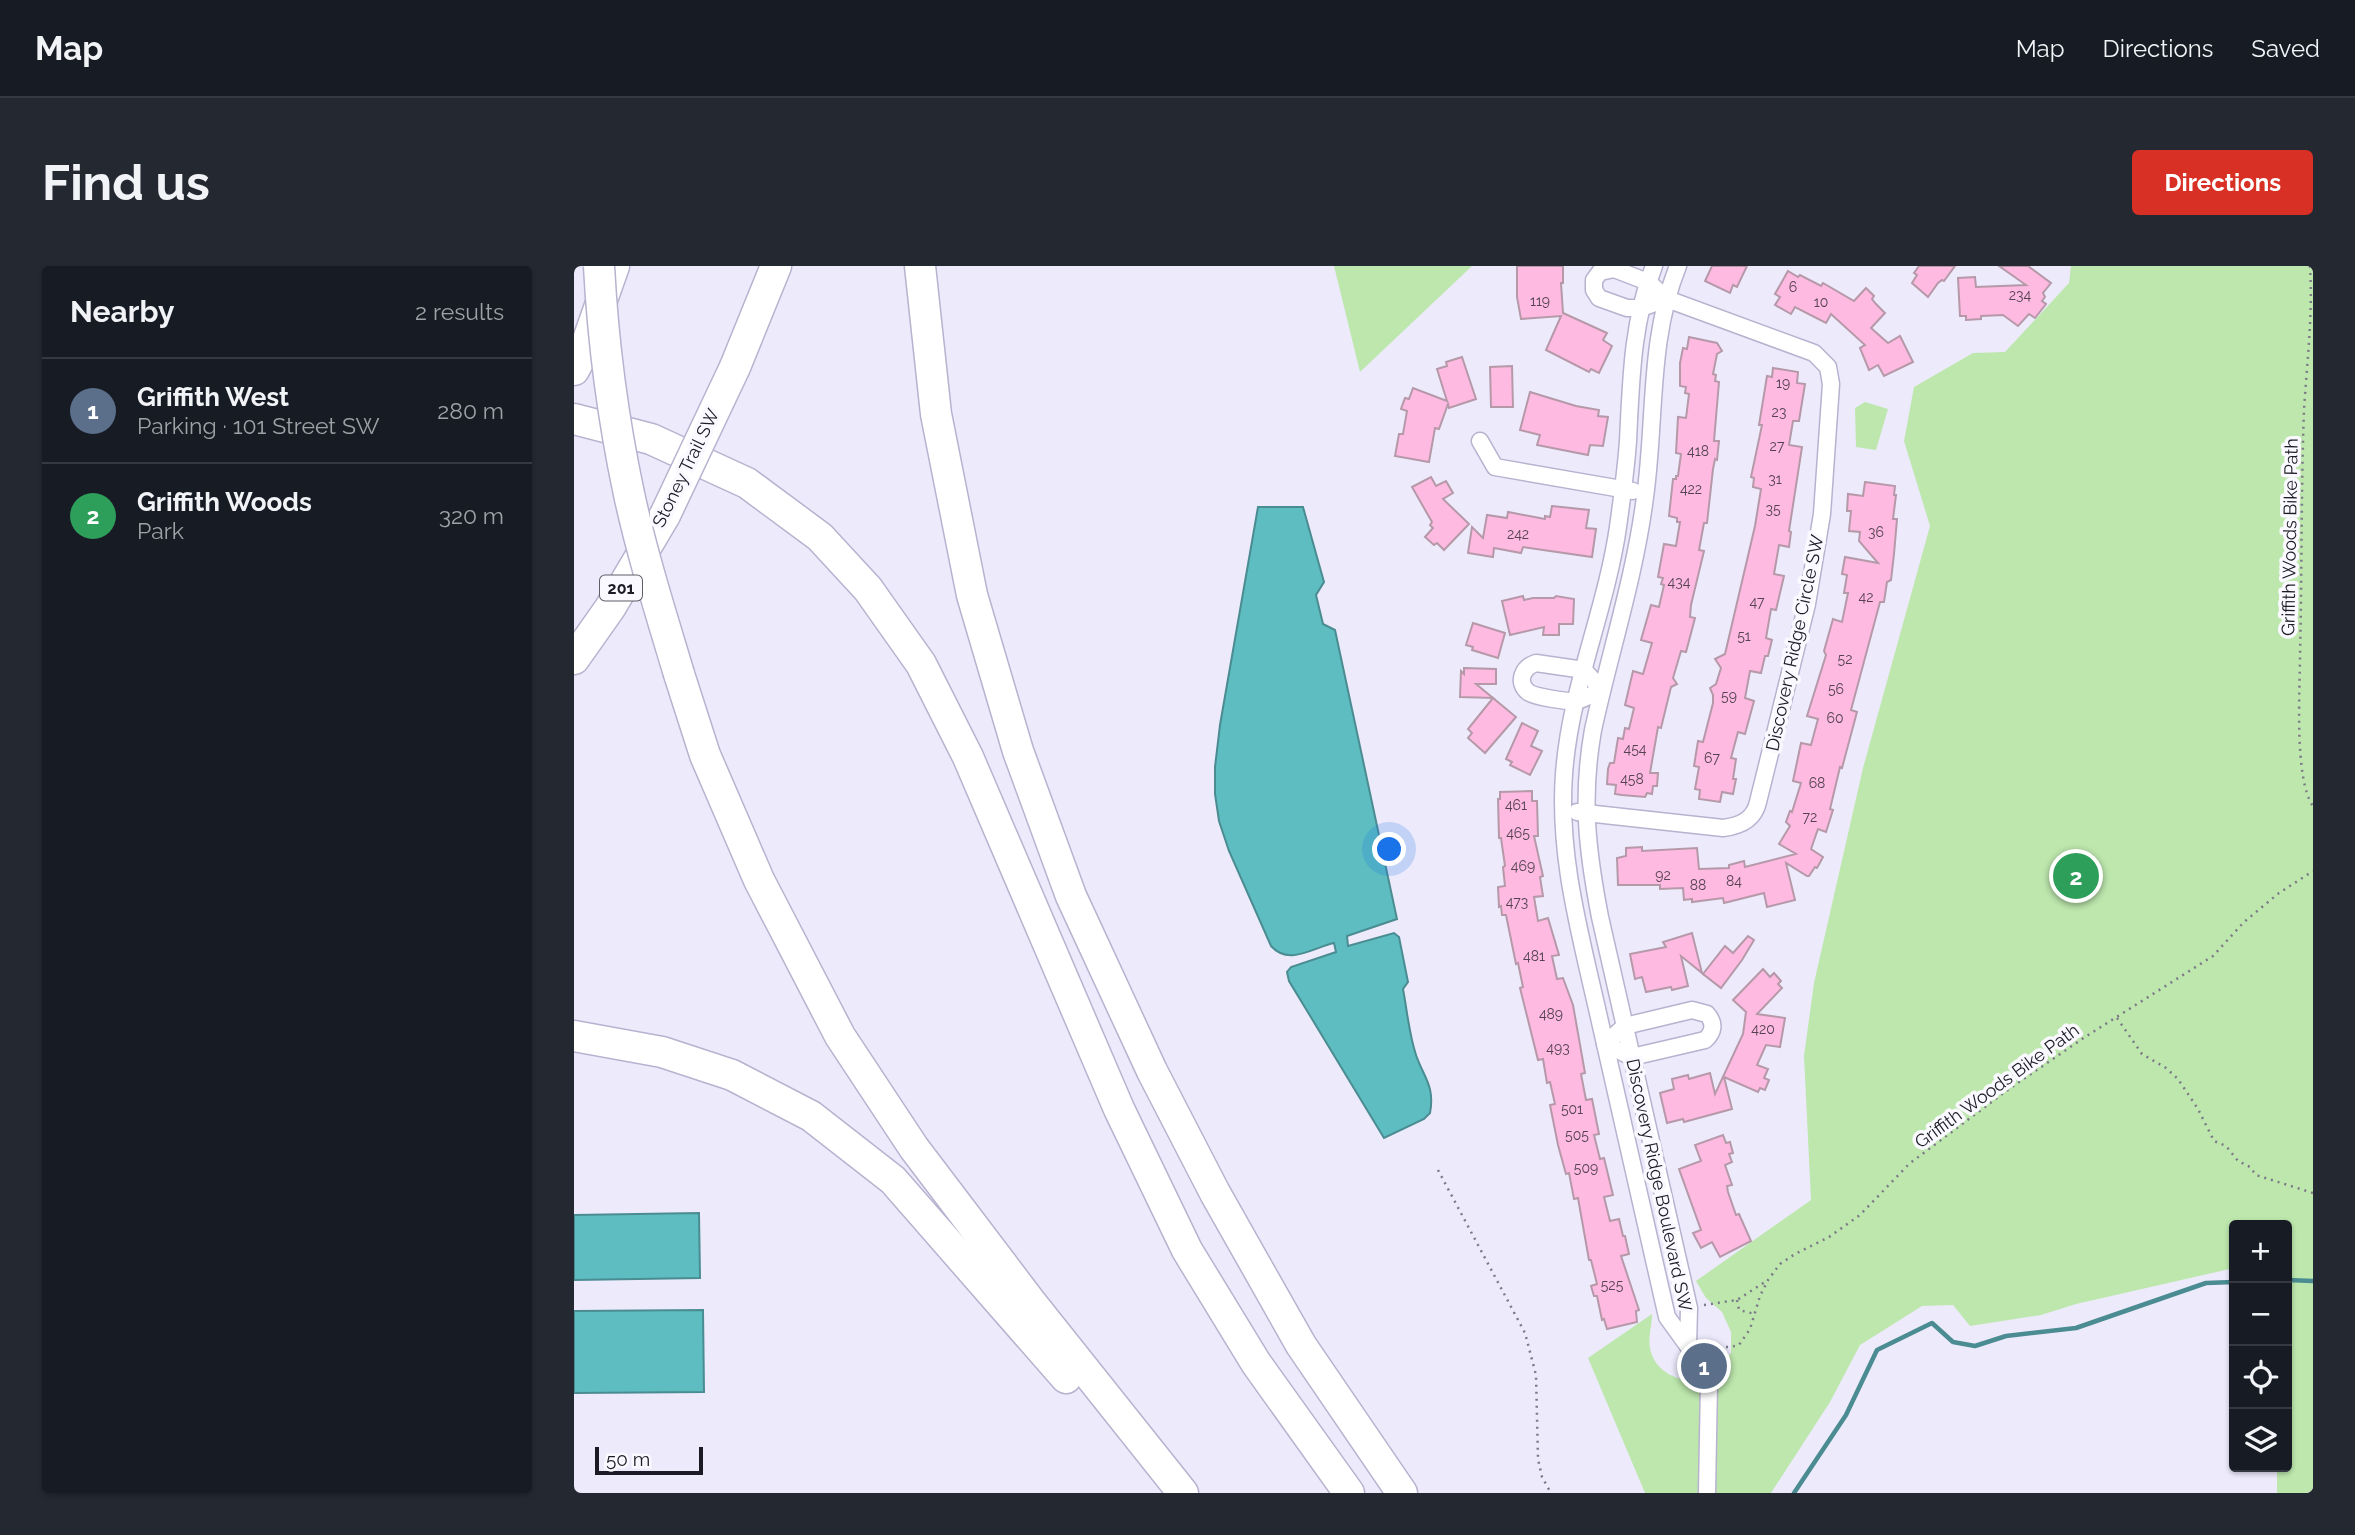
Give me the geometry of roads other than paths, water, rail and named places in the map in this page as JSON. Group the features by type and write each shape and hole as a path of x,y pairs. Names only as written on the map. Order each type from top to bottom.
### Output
{"highway":[{"path":"598,266 614,405 629,494 656,598 705,755 759,880 839,1036 921,1158 1022,1291 1183,1493"},
{"path":"579,361 614,266"},
{"name":"Stoney Trail SW","path":"574,659 610,608 665,515 735,367 776,266"},
{"path":"920,266 936,414 972,595 1018,751 1071,896 1152,1071 1215,1193 1301,1345 1402,1493"},
{"path":"574,419 651,439 747,483 820,537 868,589 921,664 968,757 1119,1109 1187,1250 1256,1363 1349,1493"},
{"path":"574,1036 662,1052 732,1075 811,1116 842,1140 893,1180 1023,1326 1160,1493"}],"street":[{"name":"Discovery Ridge Boulevard SW","path":"1678,266 1667,299 1654,366 1646,493 1629,586 1602,690 1588,760 1586,813 1590,864 1689,1308 1688,1346"},
{"path":"1609,269 1651,274 1667,299 1641,308 1627,308 1599,298 1594,290 1594,280 1600,272 1609,269"},
{"name":"Discovery Ridge Boulevard SW","path":"1651,274 1641,308 1632,364 1623,489 1607,581 1567,747 1563,811 1569,881 1667,1317 1688,1346"},
{"name":"Discovery Ridge Circle SW","path":"1563,811 1723,828 1734,827 1751,817 1758,802 1816,562 1826,470 1831,384 1828,368 1814,353 1667,299"},
{"path":"1480,441 1495,467 1646,493"},
{"path":"1536,663 1584,670 1602,690 1576,701 1530,694 1524,687 1522,677 1526,667 1536,663"},
{"path":"1697,1010 1707,1014 1712,1022 1712,1033 1705,1040 1632,1058 1605,1044 1625,1026 1697,1010"},
{"path":"1688,1346 1709,1382 1707,1493"}],"waterway":[{"path":"2292,1280 2313,1281"},
{"path":"1794,1493 1846,1415 1877,1350 1932,1323 1953,1342 1975,1346 2006,1336 2076,1328 2206,1283 2229,1282"}],"place":[{"name":"Griffith Woods","path":"2076,876"},
{"name":"Griffith West","path":"1704,1366"}]}
